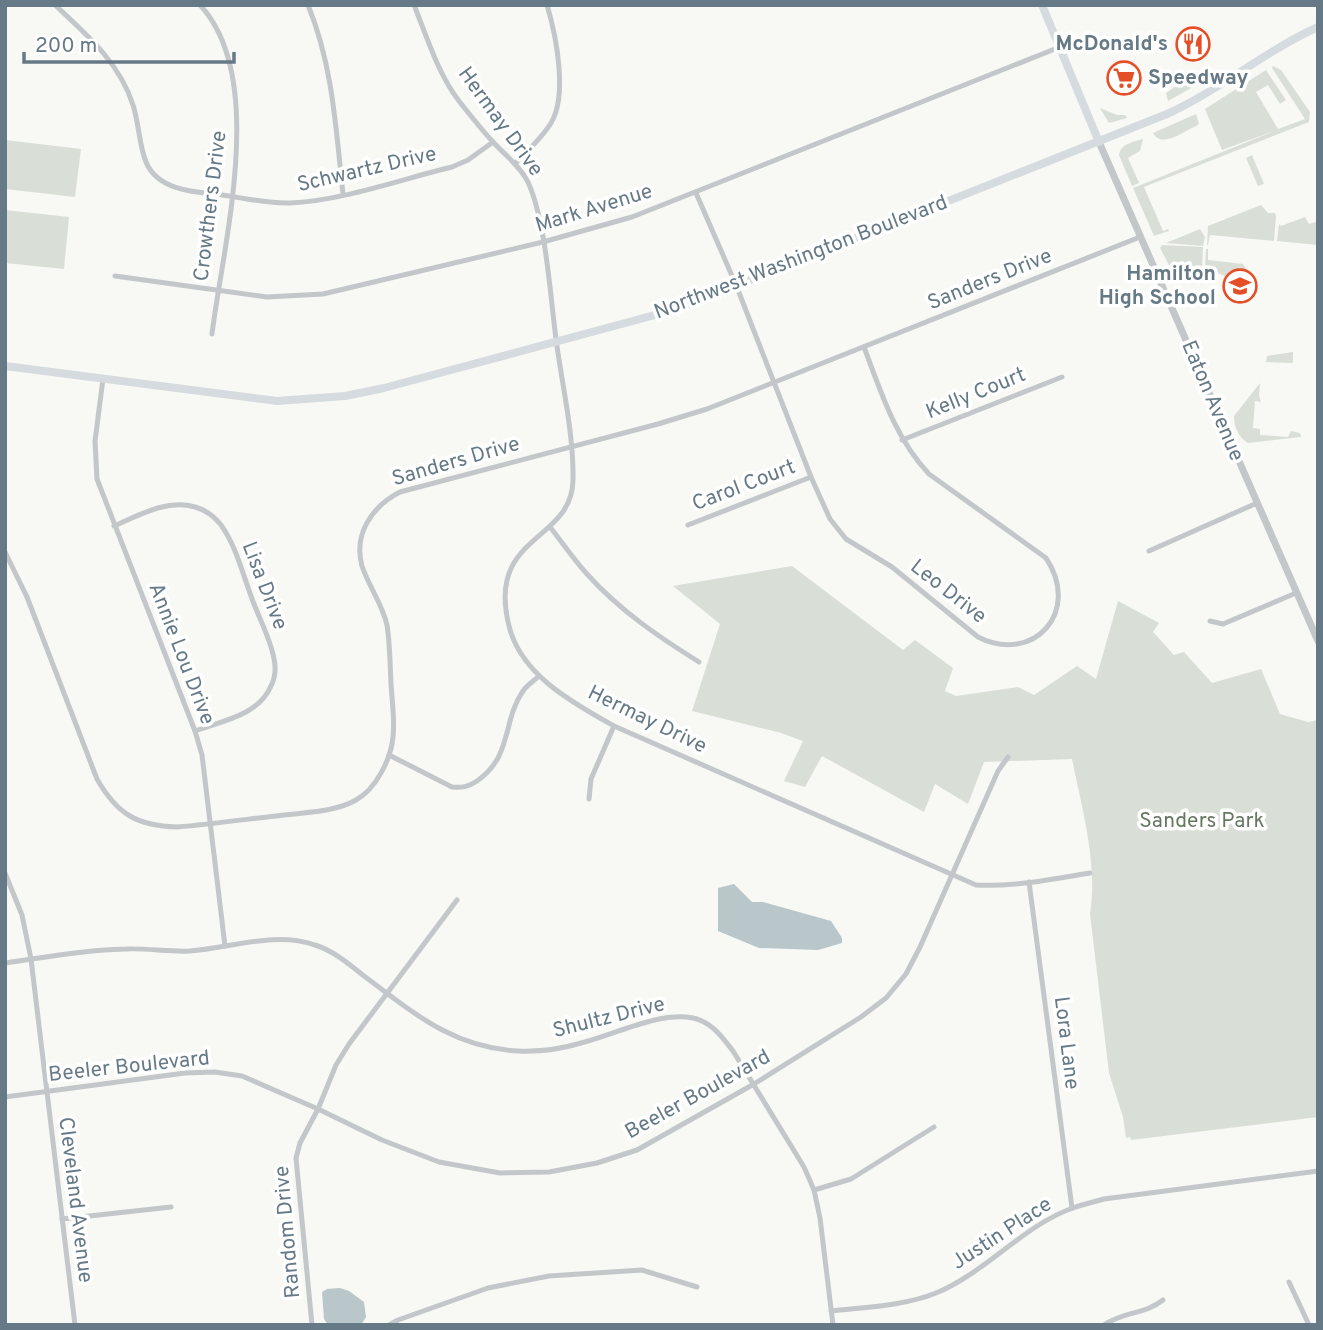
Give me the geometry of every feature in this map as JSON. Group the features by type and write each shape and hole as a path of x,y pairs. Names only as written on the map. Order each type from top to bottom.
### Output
{"main road":[{"name":"Eaton Avenue","path":"1042,5 1099,142"},
{"name":"Northwest Washington Boulevard","path":"5,366 264,399 309,400 384,388 677,309 1183,107 1318,27"}],"street":[{"name":"Schwartz Drive","path":"55,5 104,53 119,75 132,102 146,163 154,174 168,184 186,191 288,203 343,194 452,167 468,160 493,142"},
{"name":"Crowthers Drive","path":"200,5 207,12 222,41 232,72 237,109 238,139 232,196 212,334"},
{"path":"309,5 324,50 331,85 343,194"},
{"name":"Hermay Drive","path":"414,5 438,62 457,98 527,181 543,242 571,446 573,483 571,495 550,527 532,540 509,569 504,598 510,630 519,650 539,676 614,726 976,885 995,886 1090,873"},
{"path":"515,164 552,122 558,103 560,83 547,5"},
{"name":"Mark Avenue","path":"115,276 267,297 323,294 543,242 632,217 696,193 1060,47"},
{"name":"Eaton Avenue","path":"1099,142 1318,641"},
{"name":"Leo Drive","path":"696,193 830,519 846,539 892,567 978,637 1002,645 1032,639 1048,627 1056,612 1060,598 1055,571 1046,558 929,474 915,459 891,419 864,347"},
{"name":"Sanders Drive","path":"5,552 27,597 97,779 107,796 136,821 155,827 211,824 331,809 349,804 372,787 389,755 393,737 389,644 381,603 362,566 361,536 375,510 387,499 400,492 658,425 774,383 1140,237"},
{"name":"Kelly Court","path":"902,440 1062,377"},
{"name":"Annie Lou Drive","path":"103,379 94,460 99,487 195,731 205,770 225,946"},
{"name":"Carol Court","path":"688,525 811,477"},
{"path":"1149,551 1257,503"},
{"name":"Lisa Drive","path":"114,526 159,507 177,504 209,513 227,534 268,639 275,660 275,674 271,687 242,715 195,731"},
{"path":"550,527 587,575 644,626 699,662"},
{"path":"1210,621 1223,624 1296,593"},
{"path":"389,755 452,787 471,785 494,767 502,752 517,703 524,689 539,676"},
{"path":"589,799 591,779 614,726"},
{"name":"Beeler Boulevard","path":"5,1097 185,1073 215,1073 242,1076 382,1140 439,1162 500,1173 538,1173 597,1163 637,1150 754,1084 861,1017 886,998 906,974 998,771 1008,757"},
{"name":"Cleveland Avenue","path":"5,873 22,915 31,959 75,1325"},
{"name":"Lora Lane","path":"1029,882 1072,1208"},
{"name":"Random Drive","path":"313,1325 296,1158 300,1143 336,1065 386,992 457,900"},
{"name":"Shultz Drive","path":"5,963 125,949 190,951 262,941 302,941 332,952 422,1020 453,1037 483,1047 518,1051 546,1050 579,1044 661,1019 694,1018 708,1024 721,1035 754,1084 804,1167 814,1190 820,1218 832,1325"},
{"path":"814,1190 851,1179 934,1127"},
{"name":"Justin Place","path":"831,1311 916,1300 938,1293 961,1281 1049,1219 1072,1208 1104,1199 1318,1171"},
{"path":"62,1219 171,1207"},
{"path":"389,1325 488,1288 549,1276 642,1270 696,1287"},
{"path":"1289,1282 1308,1325"},
{"path":"1104,1325 1120,1315 1150,1310 1163,1300"}],"green space":[{"path":"1273,66 1281,70 1310,112 1309,122 1144,187 1163,231 1169,231 1154,236 1133,188 1277,130 1222,150 1205,109 1266,70 1286,100 1280,104 1268,85 1256,92 1278,129 1305,119"},
{"path":"1184,81 1190,81 1193,87 1168,101 1166,93"},
{"path":"1100,108 1117,115 1125,115 1127,118 1109,123"},
{"path":"1196,114 1199,124 1173,137 1162,139 1153,133"},
{"path":"1143,139 1140,151 1128,158 1139,183 1132,186 1119,155 1125,145"},
{"path":"5,140 81,149 75,197 5,189"},
{"path":"1252,155 1264,184 1258,186 1246,158"},
{"path":"1261,205 1268,213 1275,213 1274,241 1210,235 1207,245 1208,226"},
{"path":"5,210 69,217 64,269 5,263"},
{"path":"1305,217 1309,224 1318,221 1318,245 1277,241 1279,224 1281,226"},
{"path":"1200,229 1205,237 1203,246 1166,243"},
{"path":"1162,245 1203,247 1202,268 1169,265 1160,248"},
{"path":"1206,249 1208,260 1243,264 1246,269 1241,277 1230,278 1205,268"},
{"path":"1293,352 1293,363 1266,362 1267,356"},
{"path":"1260,383 1261,402 1255,401 1253,428 1260,429 1260,435 1288,437 1291,431 1300,433 1301,437 1248,443 1240,435 1234,416"},
{"name":"Sanders Park","path":"792,566 903,650 915,640 953,668 945,691 956,696 1018,687 1034,695 1077,666 1096,679 1118,601 1159,623 1153,632 1174,655 1184,652 1212,683 1261,669 1280,714 1308,722 1318,720 1318,1117 1131,1140 1130,1137 1126,1138 1123,1117 1109,1073 1090,914 1090,856 1072,759 984,762 968,804 935,784 924,812 822,756 805,787 784,781 803,741 692,711 720,624 673,586"}],"shaded area":[{"path":"734,884 752,902 763,902 831,921 842,938 842,943 818,950 759,948 718,931 718,888"},
{"path":"340,1288 364,1302 366,1317 361,1325 328,1325 324,1319 322,1292"}],"place":[{"name":"McDonald's","path":"1193,44"},
{"name":"Speedway","path":"1124,78"},
{"name":"Hamilton High School","path":"1240,286"}]}
